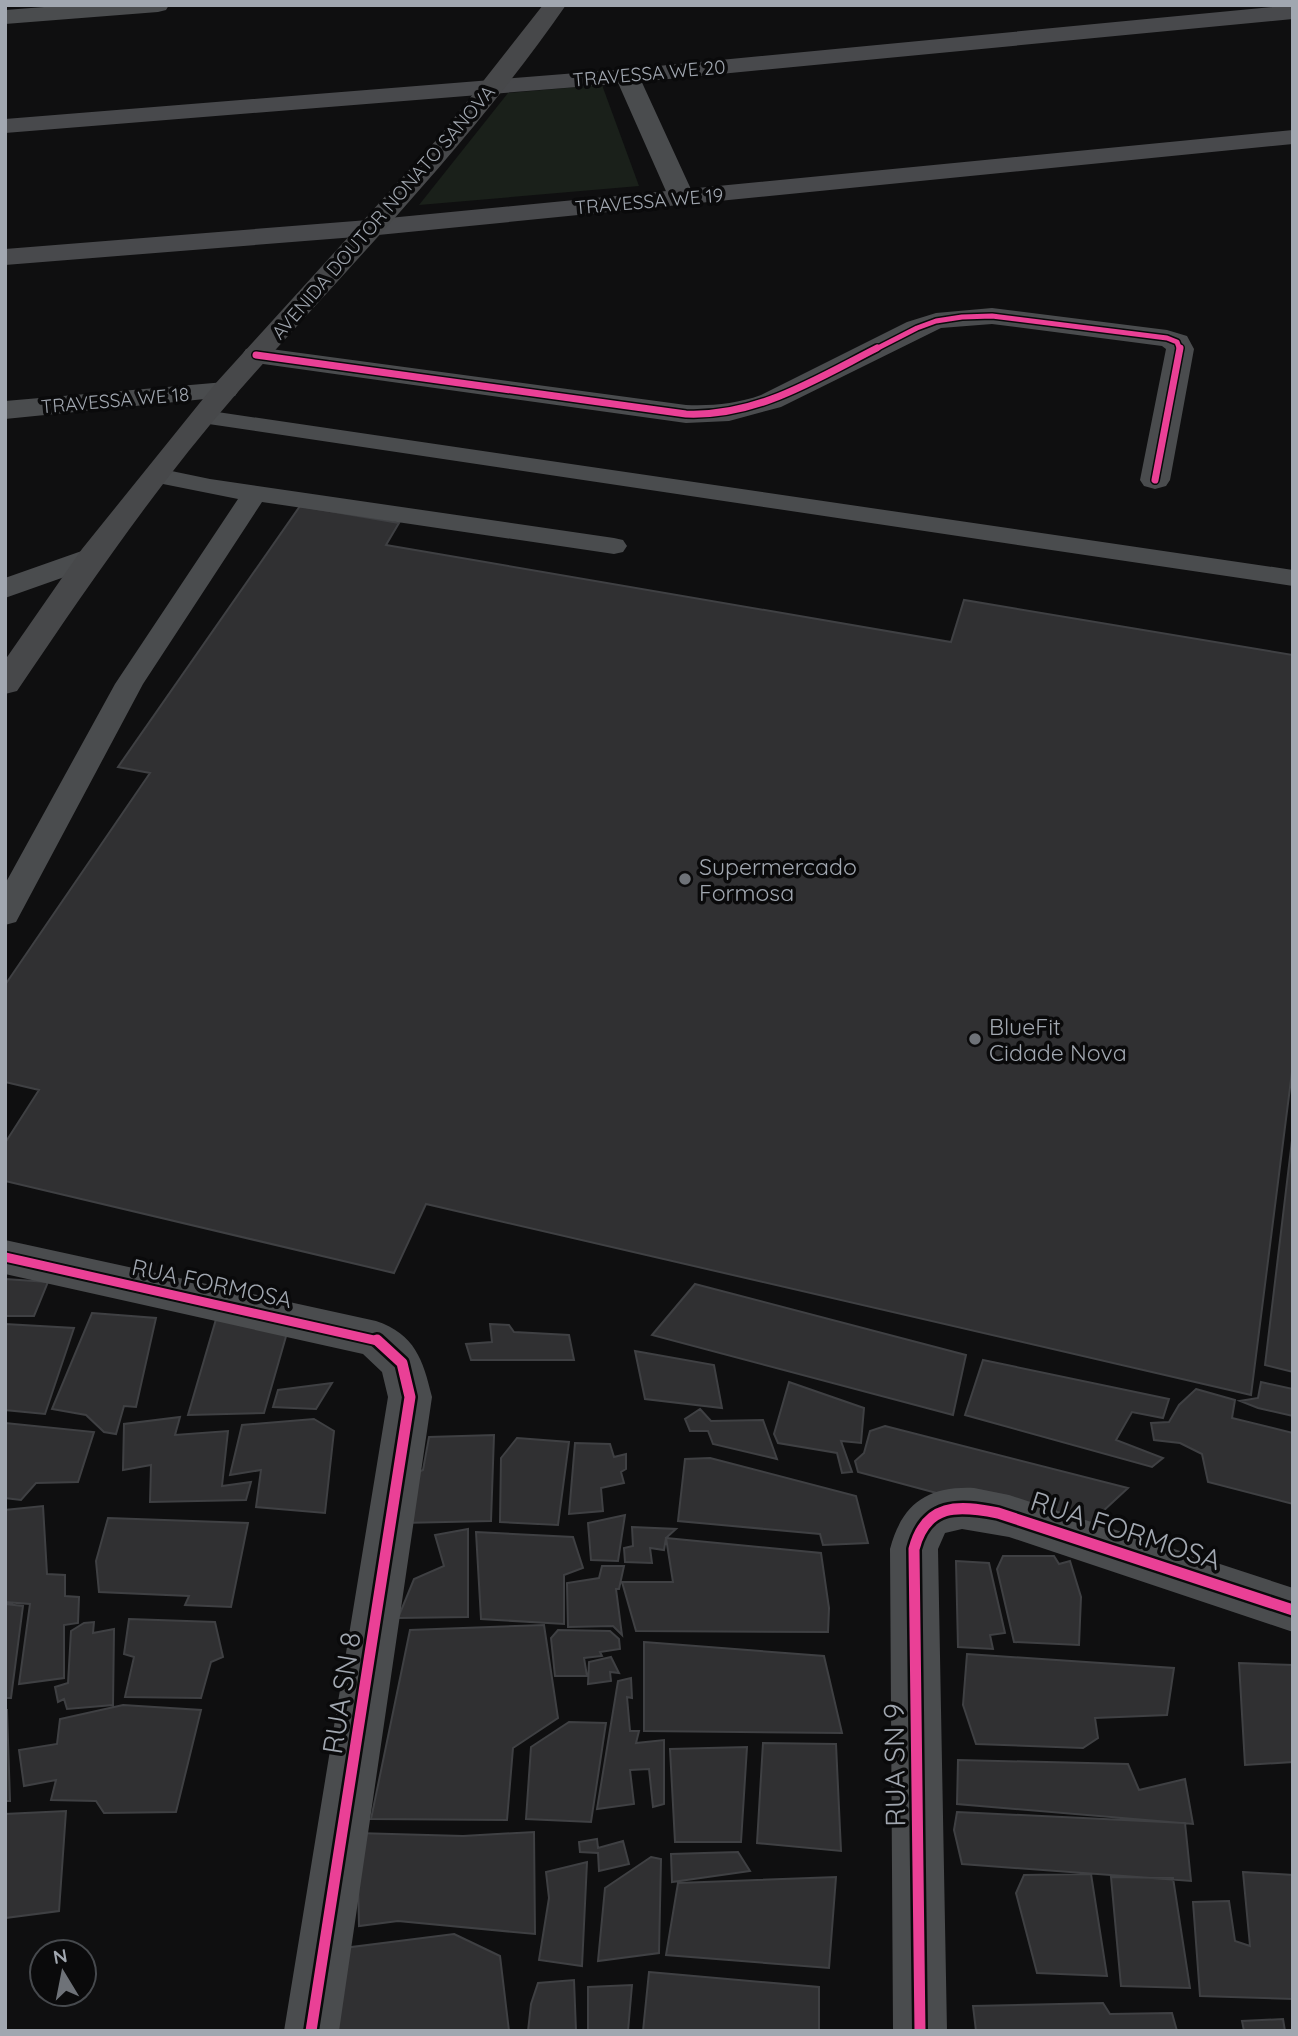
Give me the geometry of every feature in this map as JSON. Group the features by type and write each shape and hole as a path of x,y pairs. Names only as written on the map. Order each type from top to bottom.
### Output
{"main road":[{"name":"AVENIDA DOUTOR NONATO SANOVA","path":"5,684 93,556 225,390 449,141 555,5"},
{"name":"TRAVESSA WE 20","path":"5,126 627,76 1293,12"},
{"name":"TRAVESSA WE 19","path":"5,257 368,229 1293,137"}],"street":[{"path":"5,17 158,5"},
{"path":"627,76 682,198"},
{"path":"256,355 714,416 744,412 771,401 936,321 992,316 1167,338 1177,342 1180,349 1155,480"},
{"name":"TRAVESSA WE 18","path":"5,410 225,390"},
{"path":"5,589 93,556"},
{"name":"RUA FORMOSA","path":"5,1257 376,1339 402,1363"},
{"name":"RUA SN 8","path":"312,2031 410,1397 402,1363"},
{"name":"RUA FORMOSA","path":"942,1510 974,1507 1009,1516 1293,1610"},
{"name":"RUA SN 9","path":"920,2031 914,1549 921,1526 942,1510"}],"lane":[{"path":"204,416 1293,578"},
{"path":"157,476 614,546"},
{"path":"5,914 129,684 256,493"}],"shaded area":[{"path":"602,85 639,186 419,205 508,93"}],"building":[{"name":"Supermercado Formosa","path":"300,506 399,523 386,545 951,642 964,600 1293,655 1293,1064 1251,1395 426,1204 394,1273 5,1181 5,1143 39,1090 5,1082 5,985 150,773 118,767"},
{"path":"1293,1132 1293,1372 1265,1365"},
{"path":"5,1279 48,1282 34,1316 5,1316"},
{"path":"695,1284 966,1355 953,1415 652,1335"},
{"path":"219,1309 289,1326 264,1413 188,1415"},
{"path":"92,1313 156,1318 136,1407 124,1406 116,1434 104,1432 86,1415 52,1409"},
{"path":"5,1324 74,1328 45,1414 5,1410"},
{"path":"490,1324 509,1325 514,1332 569,1335 574,1360 471,1360 466,1344 492,1342"},
{"path":"635,1351 714,1365 722,1408 645,1399"},
{"path":"983,1360 1169,1399 1163,1418 1132,1412 1116,1440 1163,1458 1152,1467 965,1415"},
{"path":"789,1382 864,1408 861,1443 841,1441 852,1472 842,1473 837,1453 778,1443 774,1434"},
{"path":"1261,1382 1293,1389 1293,1416 1240,1401 1258,1398"},
{"path":"332,1383 316,1409 273,1407 278,1390"},
{"path":"1196,1389 1235,1400 1232,1418 1293,1433 1293,1504 1208,1482 1202,1454 1180,1443 1154,1440 1151,1423 1169,1422 1179,1405"},
{"path":"700,1409 711,1421 763,1420 777,1459 713,1444 708,1431 690,1431 685,1419"},
{"path":"180,1417 175,1435 228,1431 222,1486 251,1482 246,1500 150,1502 151,1465 123,1470 124,1424"},
{"path":"314,1419 334,1431 325,1513 256,1507 261,1470 230,1475 242,1425"},
{"path":"5,1423 94,1432 78,1482 36,1483 21,1500 5,1498"},
{"path":"885,1426 1128,1488 1087,1526 944,1495 858,1472 855,1461 864,1453 870,1431"},
{"path":"494,1435 491,1521 401,1523 409,1476 423,1470 429,1437"},
{"path":"517,1438 569,1442 558,1525 500,1522 501,1458"},
{"path":"575,1443 610,1444 614,1457 626,1454 626,1469 621,1472 624,1483 601,1488 603,1511 569,1514"},
{"path":"710,1458 856,1496 868,1543 823,1545 820,1534 678,1521 685,1459"},
{"path":"43,1506 47,1574 65,1575 65,1596 79,1597 78,1623 64,1625 64,1678 19,1684 30,1604 5,1602 5,1510"},
{"path":"625,1515 618,1561 591,1560 588,1523"},
{"path":"108,1518 248,1523 231,1607 185,1605 189,1596 99,1592 96,1561"},
{"path":"632,1527 676,1529 666,1538 664,1550 650,1548 652,1563 625,1562 624,1548 633,1546"},
{"path":"468,1529 468,1617 398,1618 414,1579 444,1566 435,1535"},
{"path":"476,1532 573,1537 583,1568 564,1575 564,1624 481,1619"},
{"path":"666,1538 821,1553 829,1608 828,1632 636,1631 622,1582 673,1582"},
{"path":"1003,1556 1054,1556 1059,1564 1070,1561 1081,1597 1079,1645 1014,1642 997,1569"},
{"path":"956,1561 989,1563 1005,1633 990,1635 993,1649 958,1647"},
{"path":"602,1566 624,1566 619,1589 616,1589 622,1635 613,1626 568,1627 567,1583 599,1578"},
{"path":"5,1604 23,1606 11,1698 5,1698"},
{"path":"129,1619 215,1622 223,1657 211,1662 201,1698 125,1697 134,1657 124,1654"},
{"path":"94,1622 93,1633 114,1629 113,1705 67,1709 64,1699 58,1702 55,1687 68,1683 71,1631 84,1623"},
{"path":"544,1625 558,1718 513,1748 507,1820 371,1819 410,1630"},
{"path":"558,1630 610,1631 619,1639 620,1649 600,1652 602,1656 584,1658 587,1676 555,1676 551,1638"},
{"path":"644,1642 824,1656 842,1733 644,1731"},
{"path":"967,1654 1174,1668 1167,1715 1095,1718 1098,1738 1083,1748 976,1744 963,1705"},
{"path":"611,1657 619,1673 610,1672 611,1681 588,1684 589,1662"},
{"path":"1239,1663 1293,1665 1293,1762 1245,1765"},
{"path":"631,1678 632,1698 627,1697 630,1731 639,1731 636,1743 664,1740 664,1804 653,1807 649,1769 630,1770 634,1804 597,1809 618,1681"},
{"path":"123,1705 201,1710 176,1812 104,1813 96,1801 51,1800 56,1780 24,1786 19,1750 57,1744 60,1719"},
{"path":"7,1710 10,1801 5,1801"},
{"path":"569,1722 606,1723 591,1822 526,1819 531,1747"},
{"path":"763,1743 836,1744 841,1851 757,1843"},
{"path":"747,1747 741,1842 675,1842 670,1749"},
{"path":"958,1760 1128,1764 1139,1790 1185,1779 1193,1824 957,1804"},
{"path":"66,1811 59,1911 5,1918 5,1814"},
{"path":"957,1812 1185,1823 1191,1881 962,1864 954,1830"},
{"path":"534,1832 535,1934 398,1921 359,1926 357,1833 463,1836"},
{"path":"597,1839 598,1848 623,1841 629,1864 599,1871 598,1853 580,1852 579,1842"},
{"path":"738,1852 750,1871 672,1882 671,1854"},
{"path":"651,1857 661,1859 659,1953 598,1961 605,1888"},
{"path":"587,1862 582,1966 539,1960 549,1898 546,1872"},
{"path":"1243,1872 1293,1875 1293,1999 1200,1996 1193,1902 1229,1901 1235,1941 1250,1946"},
{"path":"1091,1874 1107,1976 1037,1973 1016,1893 1024,1875"},
{"path":"836,1877 829,1968 666,1955 678,1883"},
{"path":"1111,1877 1173,1878 1190,1988 1121,1986"},
{"path":"454,1934 500,1956 509,2031 334,2031 344,1948"},
{"path":"649,1972 819,1987 819,2031 643,2031"},
{"path":"574,1980 576,2031 528,2031 531,2004 538,1983"},
{"path":"632,1985 628,2031 588,2031 588,1987"},
{"path":"1103,2003 1110,2014 1172,2013 1177,2031 976,2031 973,2006"},
{"path":"1283,2019 1285,2031 1244,2031 1242,2021"}],"cycle path":[{"path":"256,355 686,414 719,414 771,401 936,321 992,316 1167,338 1177,342 1180,349 1155,480"},
{"path":"5,1257 376,1339 402,1363 410,1397 311,2031"},
{"path":"920,2031 914,1549 920,1530 929,1519 950,1509 998,1513 1293,1610"}],"place":[{"name":"Supermercado Formosa","path":"685,879"},
{"name":"BlueFit Cidade Nova","path":"975,1039"}]}
